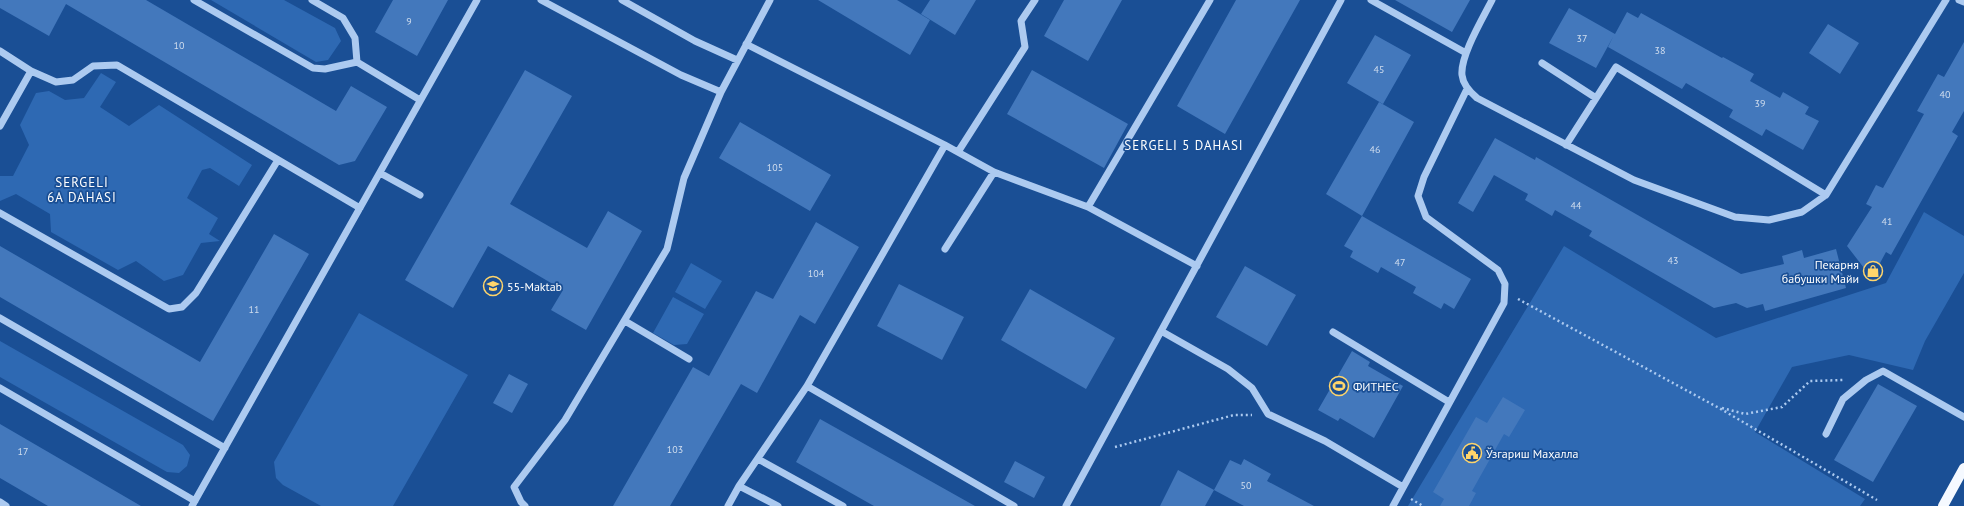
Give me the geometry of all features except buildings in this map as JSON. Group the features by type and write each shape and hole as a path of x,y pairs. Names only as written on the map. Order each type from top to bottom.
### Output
{"main road":[{"path":"1943,506 1964,468"}],"street":[{"path":"194,0 313,68 325,69 357,62 420,100"},
{"path":"312,0 343,18 355,38 357,62"},
{"path":"0,388 193,503 477,0"},
{"path":"542,0 681,75 720,92"},
{"path":"622,0 695,41 737,60"},
{"path":"525,506 521,502 514,487 565,420 667,249 684,178 720,92 770,0"},
{"path":"958,152 1025,47 1021,21 1035,0"},
{"path":"1088,207 1210,0"},
{"path":"1066,506 1341,0"},
{"path":"1370,0 1466,53"},
{"path":"1492,0 1466,53 1462,75 1467,89 1477,98 1634,180 1735,217 1769,220 1802,212 1826,195 1946,0"},
{"path":"1959,0 1964,2"},
{"path":"746,44 946,145 994,172 1088,207 1197,266"},
{"path":"0,51 31,70 56,82 73,80 93,66 117,65 360,208"},
{"path":"1542,63 1596,98"},
{"path":"1566,145 1616,67 1826,195"},
{"path":"0,126 31,70"},
{"path":"1393,506 1504,303 1505,284 1498,270 1426,217 1418,196 1424,177 1467,89"},
{"path":"728,506 739,486 807,386 946,145"},
{"path":"0,213 169,309 182,307 196,293 278,160"},
{"path":"945,250 994,172"},
{"path":"380,173 420,195"},
{"path":"0,318 225,448"},
{"path":"625,321 689,359"},
{"path":"1161,331 1228,369 1252,388 1268,414 1325,441 1403,487"},
{"path":"1333,332 1450,402"},
{"path":"1826,434 1842,400 1866,380 1883,371 1964,417"},
{"path":"807,386 1014,506"},
{"path":"758,459 843,506"},
{"path":"739,486 778,506"},
{"path":"0,502 6,506"}],"path":[{"path":"1505,292 1718,408 1877,500"},
{"path":"1718,408 1745,414 1782,407 1810,381 1866,380"},
{"path":"1095,452 1234,415 1268,414"}],"shaded area":[{"path":"211,0 284,0 335,28 341,41 328,60 316,62"},
{"path":"101,73 116,82 100,107 129,126 159,105 252,165 239,186 210,168 202,170 187,198 218,218 209,234 220,241 201,243 183,275 164,281 136,261 118,270 51,232 50,214 16,194 0,201 0,176 13,176 29,145 20,125 36,93 49,91 65,100 84,98"},
{"path":"1924,212 1964,236 1964,273 1925,341 1913,370 1849,355 1792,367 1755,432 1865,499 1860,506 1408,506 1564,246 1716,338 1886,283"},
{"path":"691,263 722,281 705,309 675,292"},
{"path":"673,297 704,314 687,344 674,345 653,333"},
{"path":"359,313 468,375 393,506 321,506 283,485 276,478 274,462"},
{"path":"0,341 183,445 190,455 187,466 179,473 167,472 0,377"}],"place":[{"name":"Пекарня бабушки Майи","path":"1873,271"},
{"name":"55-Maktab","path":"493,286"},
{"name":"ФИТНЕС","path":"1339,386"},
{"name":"Ўзгариш Маҳалла","path":"1472,453"}],"district":[{"name":"SERGELI 5 DAHASI","path":"1184,145"},
{"name":"SERGELI 6A DAHASI","path":"82,190"}]}
